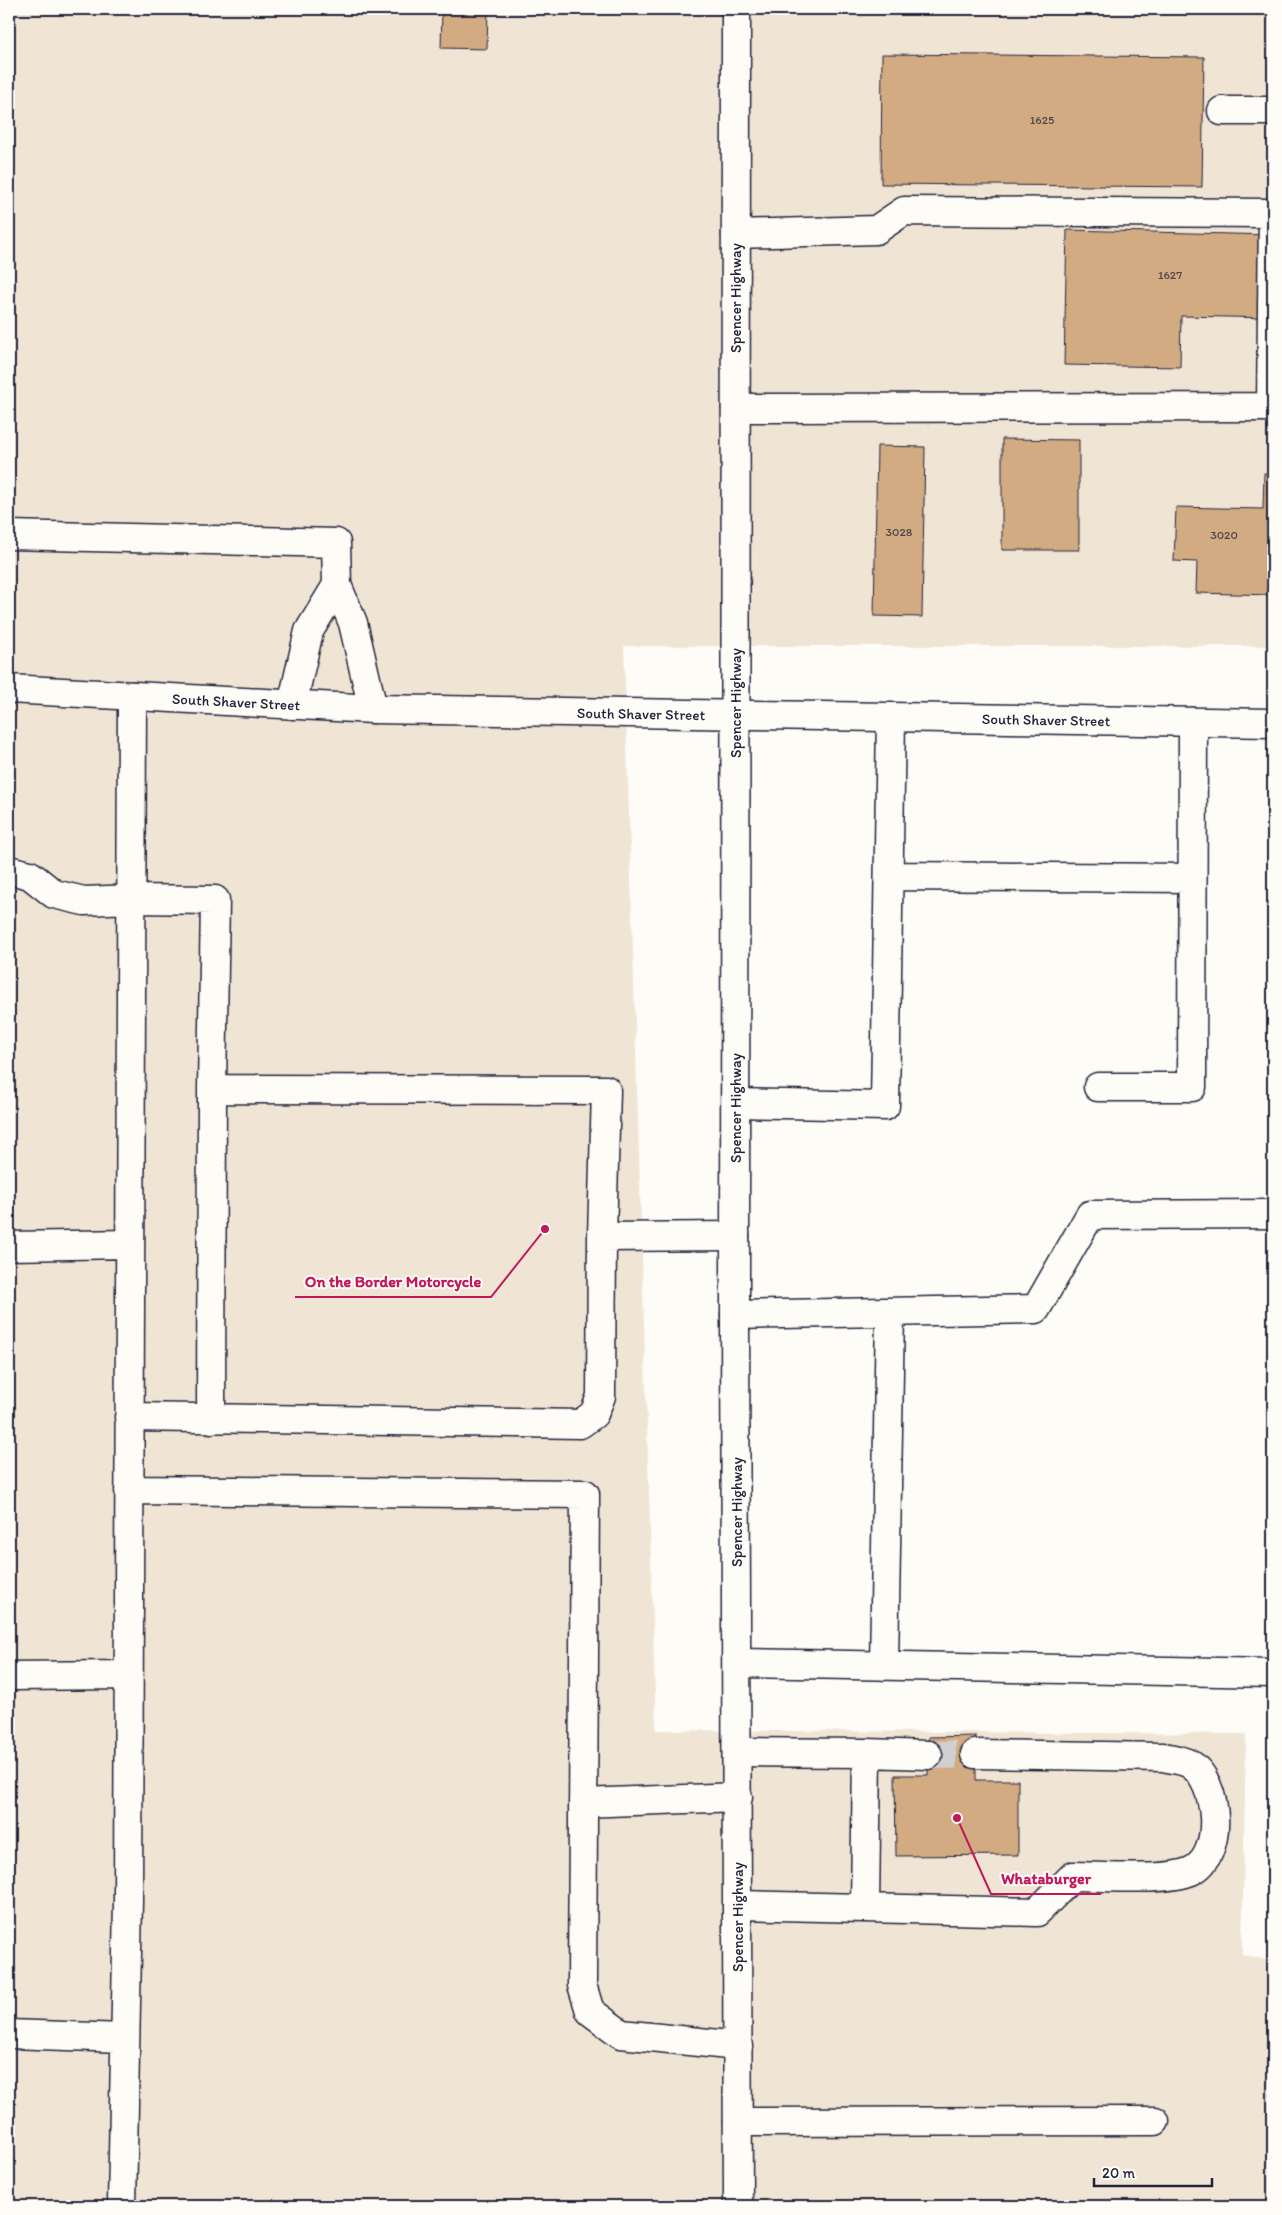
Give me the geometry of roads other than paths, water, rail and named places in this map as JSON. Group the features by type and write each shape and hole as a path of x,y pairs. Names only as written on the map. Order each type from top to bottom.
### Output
{"main road":[{"name":"Spencer Highway","path":"736,9 735,1315 738,1664 738,2206"},
{"path":"1222,111 1273,111"},
{"path":"736,234 876,230 904,212 1273,213 1272,407 1002,406 736,408"},
{"path":"9,535 336,543 337,585 353,623 373,709"},
{"path":"292,705 309,631 337,585"},
{"name":"South Shaver Street","path":"9,689 373,709 1273,723"},
{"path":"122,2206 128,1901 132,696"},
{"path":"736,1103 885,1106 891,718"},
{"path":"1098,1087 1192,1087 1193,722"},
{"path":"9,870 30,875 54,894 84,901 131,899 215,900 212,1089 211,1419"},
{"path":"889,876 1192,878"},
{"path":"129,1417 580,1424 594,1414 601,1396 602,1237 606,1090 212,1089"},
{"path":"735,1315 1036,1309 1090,1215 1273,1214"},
{"path":"602,1237 735,1236"},
{"path":"9,1246 130,1244"},
{"path":"884,1666 890,1312"},
{"path":"129,1490 585,1494 582,1985 590,2011 620,2034 738,2046"},
{"path":"738,1664 1273,1673"},
{"path":"9,1676 128,1675"},
{"path":"738,1752 928,1755"},
{"path":"866,1908 867,1753"},
{"path":"738,1905 1037,1912 1073,1876 1167,1877 1192,1871 1207,1857 1215,1822 1208,1787 1190,1764 1164,1757 976,1754"},
{"path":"583,1802 738,1797"},
{"path":"9,2034 124,2038"},
{"path":"738,2122 1155,2121"}],"tunnel":[{"path":"928,1755 975,1754"}],"place":[{"name":"On the Border Motorcycle","path":"545,1229"},
{"name":"Whataburger","path":"957,1818"}]}
